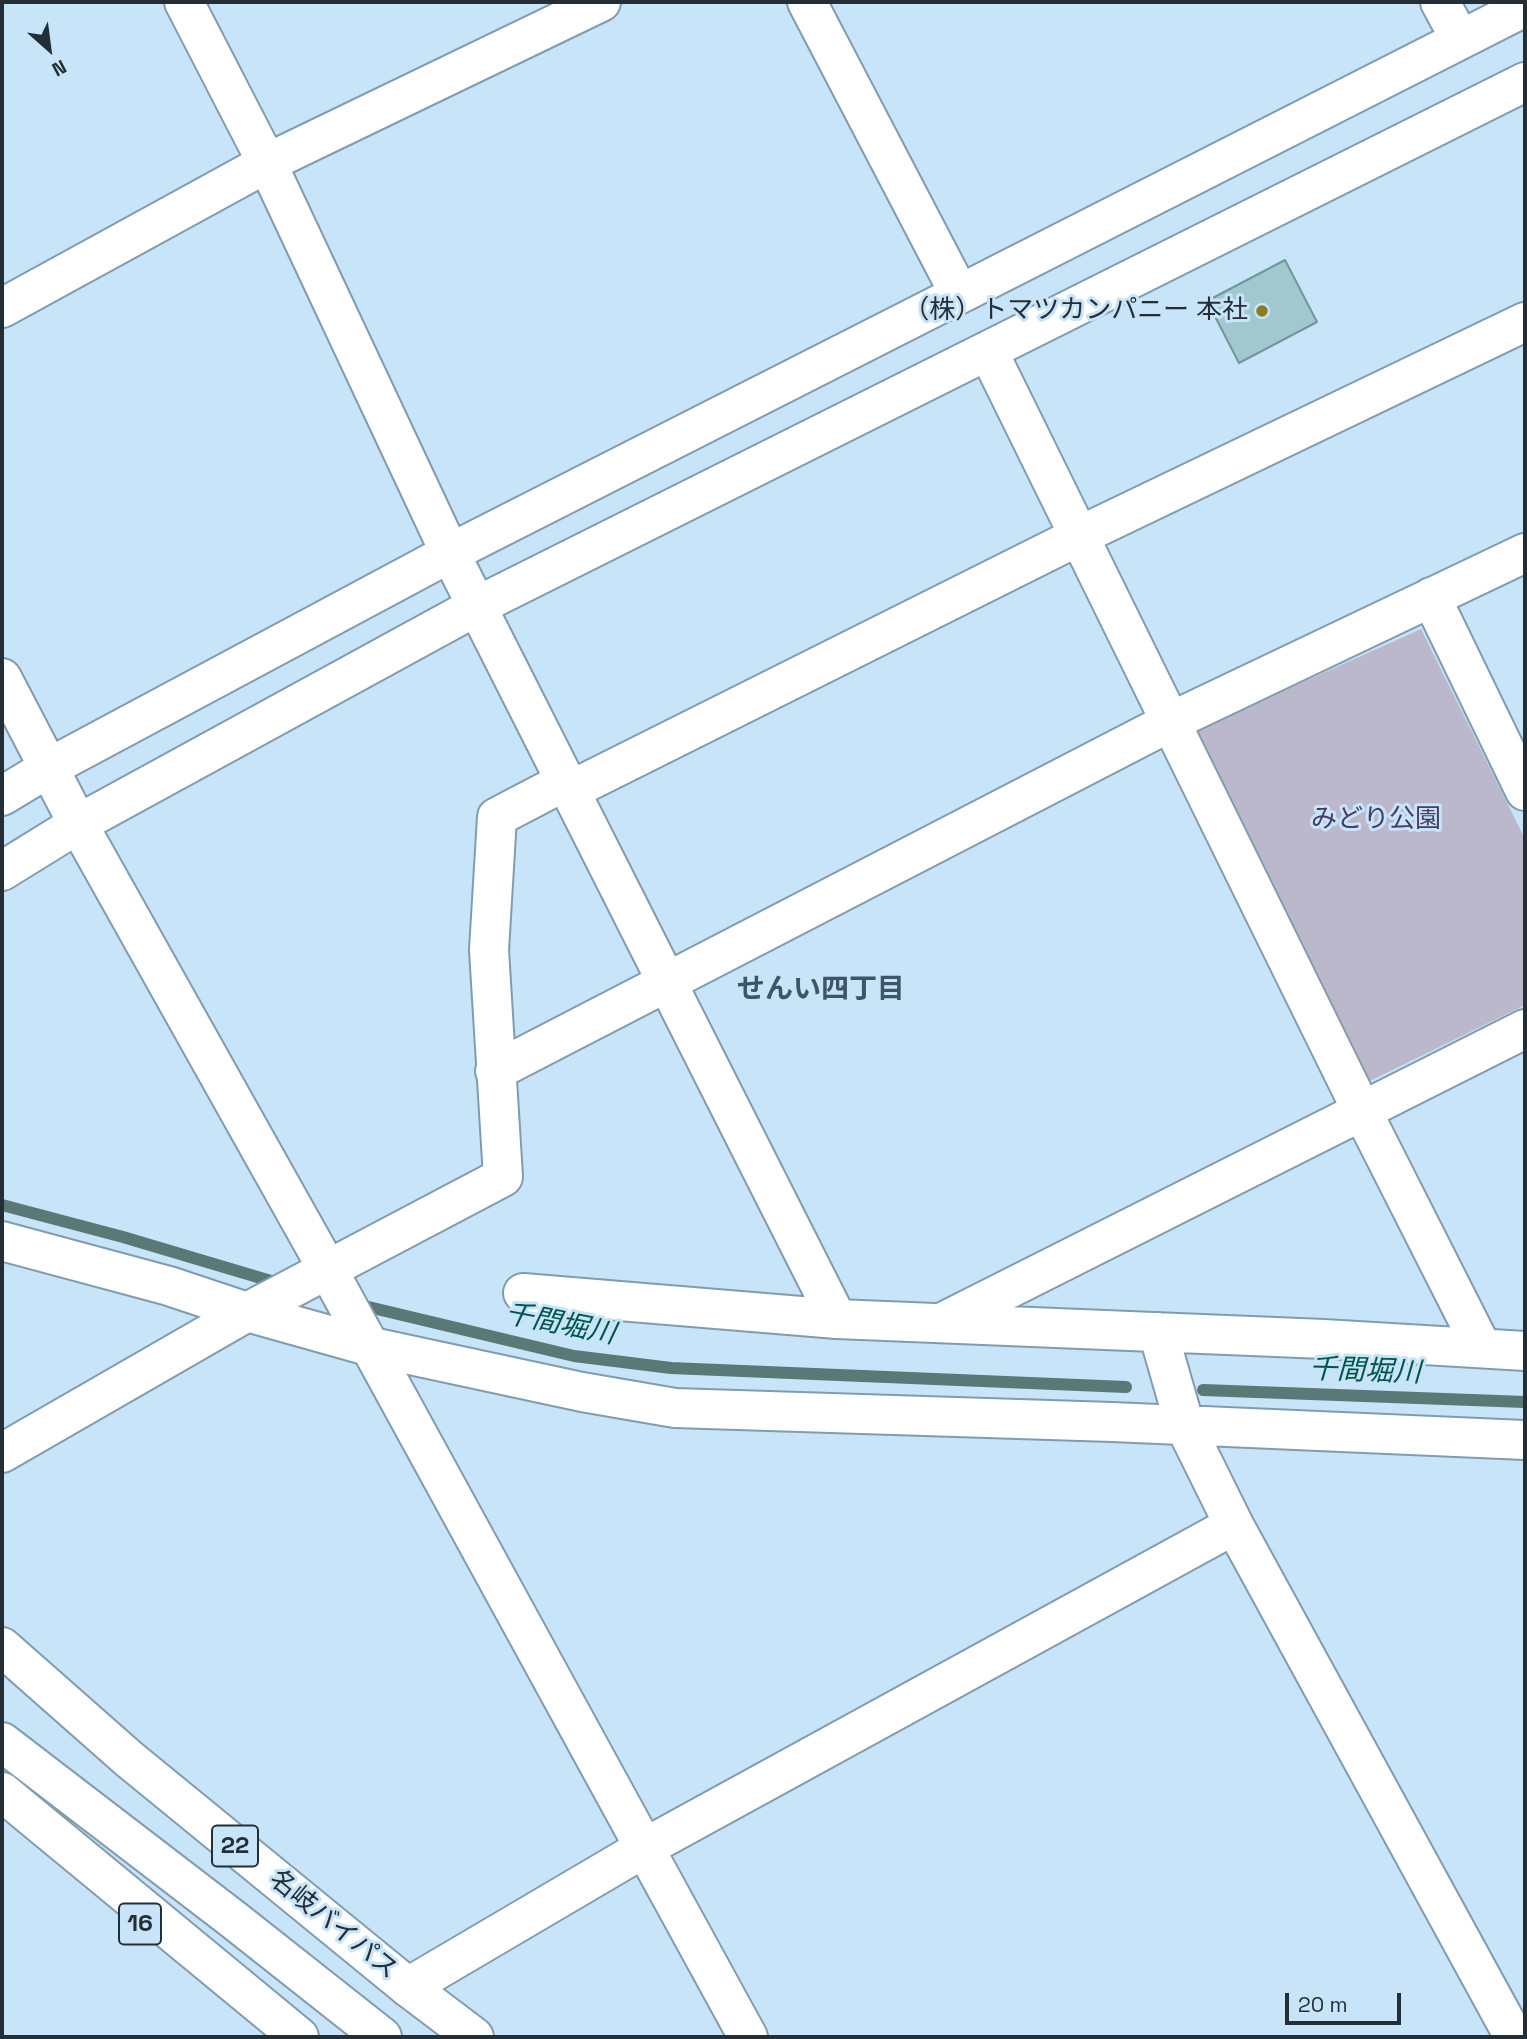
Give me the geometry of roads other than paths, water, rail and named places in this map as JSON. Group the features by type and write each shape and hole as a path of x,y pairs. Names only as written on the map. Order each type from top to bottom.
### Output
{"main road":[{"path":"184,2 267,163 450,553 836,1319"},
{"path":"2,308 267,163 601,2"},
{"path":"807,2 959,293"},
{"path":"1440,2 1460,39"},
{"path":"2,796 50,767 450,553 1525,7"},
{"path":"2,871 78,824 477,606 1525,82"},
{"path":"2,1453 256,1308 326,1275 503,1177 489,950 498,817 1525,322"},
{"path":"988,351 1362,1111 1482,1348"},
{"path":"495,1071 1170,722 1525,552"},
{"path":"1431,597 1525,791"},
{"path":"2,678 78,824 326,1275 362,1335 646,1847 748,2037"},
{"path":"941,1323 1525,1028"},
{"path":"2,1241 582,1392 675,1408 1525,1440"},
{"path":"523,1293 836,1319 1525,1351"},
{"path":"1158,1332 1185,1426 1234,1525 1514,2037"},
{"path":"408,1987 646,1847 1234,1525"},
{"name":"名岐バイパス","path":"2,1647 128,1759 408,1987 474,2037"},
{"path":"2,1742 383,2037"},
{"path":"2,1793 299,2037"},
{"name":"16","path":"2,1812 277,2037"}],"waterway":[{"name":"千間堀川","path":"2,1205 123,1237 281,1284"},
{"name":"千間堀川","path":"356,1304 574,1356 671,1368 1126,1387"},
{"name":"千間堀川","path":"1203,1390 1525,1402"}],"place":[{"name":"（株）トマツカンパニー 本社","path":"1262,311"}],"district":[{"name":"せんい四丁目","path":"821,990"}],"park label":[{"name":"みどり公園","path":"1376,820"}]}
